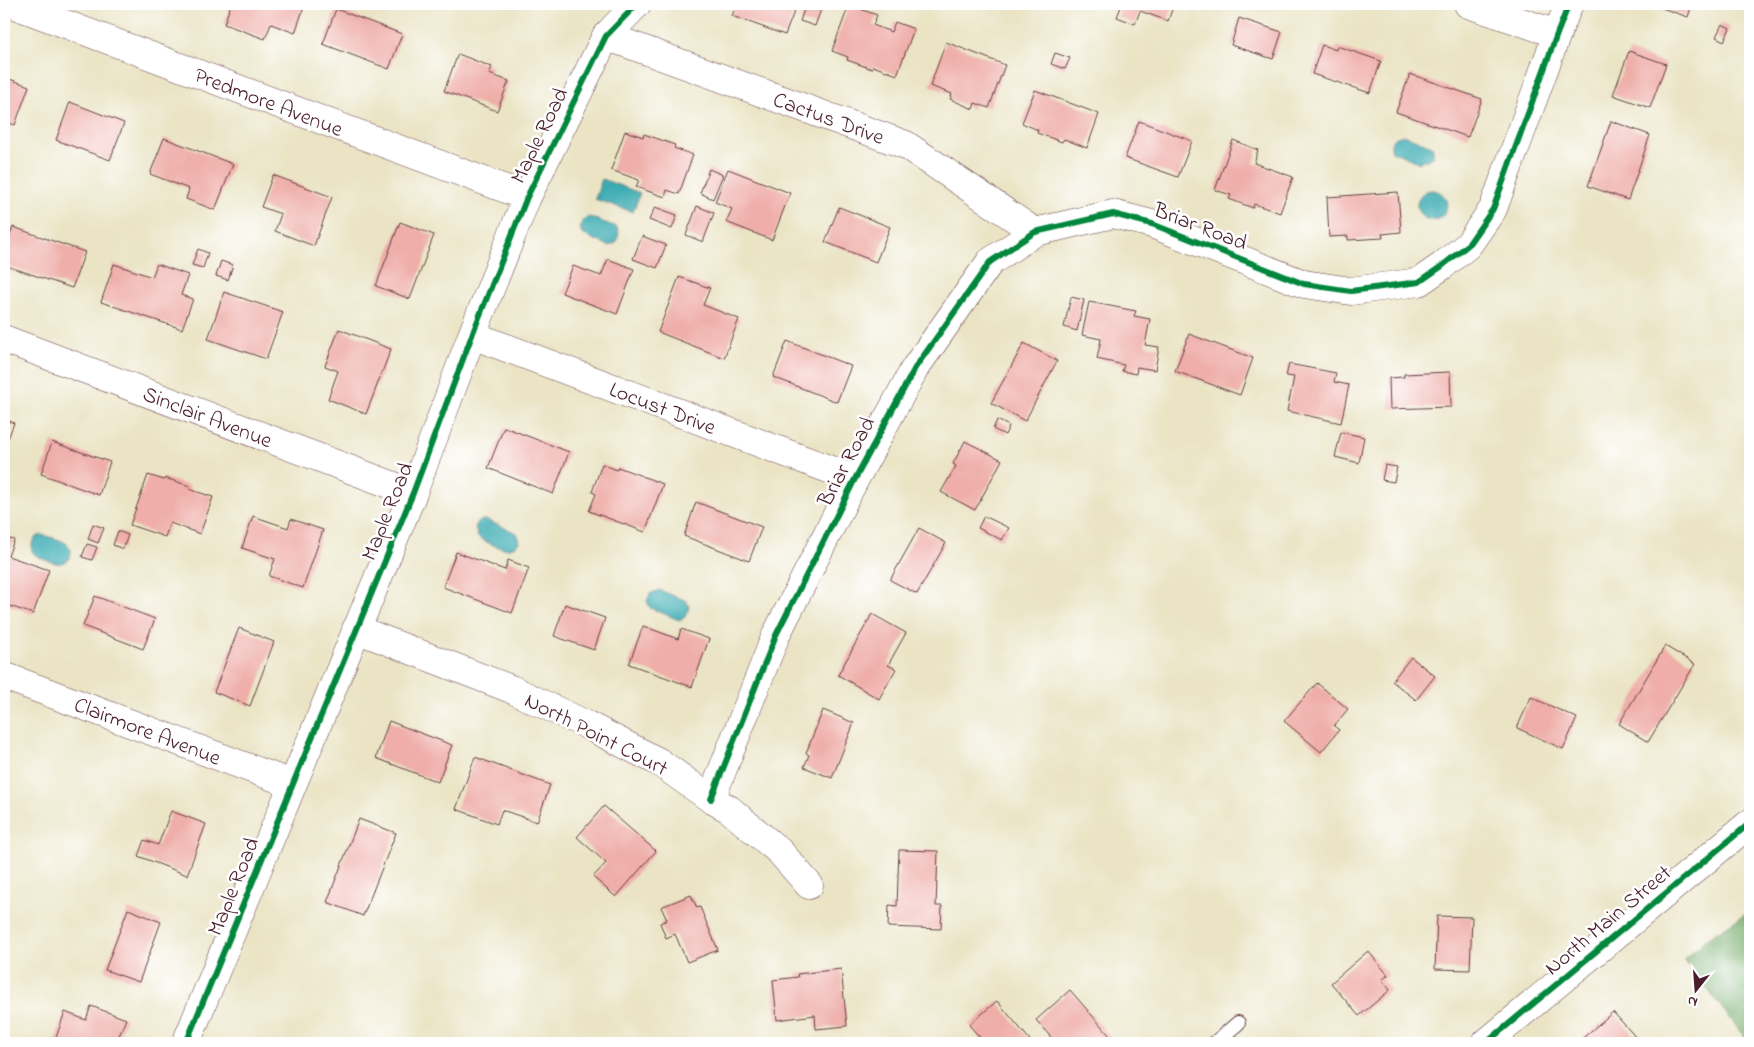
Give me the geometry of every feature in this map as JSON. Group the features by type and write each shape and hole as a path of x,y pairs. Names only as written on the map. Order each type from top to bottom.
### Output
{"main road":[{"name":"Predmore Avenue","path":"12,4 526,198"},
{"name":"Maple Road","path":"186,1043 413,493 526,198 606,36 637,4"},
{"path":"1468,4 1557,34"},
{"name":"Briar Road","path":"711,799 776,635 855,479 915,368 990,262 1035,232 1113,214 1152,224 1304,284 1351,291 1419,282 1468,245 1493,210 1569,4"},
{"name":"Cactus Drive","path":"606,36 906,145 1035,232"},
{"name":"Locust Drive","path":"472,335 855,479"},
{"name":"Sinclair Avenue","path":"4,339 413,493"},
{"name":"North Point Court","path":"356,629 511,689 588,725 659,762 711,799 729,809 780,852 809,885"},
{"name":"Clairmore Avenue","path":"4,676 292,784"},
{"name":"North Main Street","path":"1486,1043 1750,823"}],"lane":[{"path":"1216,1043 1238,1023"}],"green space":[{"path":"1750,911 1749,1043 1684,959 1708,938"}],"water":[{"path":"1404,135 1432,146 1433,155 1427,160 1421,160 1420,163 1392,151 1392,141"},
{"path":"602,179 640,193 633,212 595,199"},
{"path":"1432,190 1443,194 1447,205 1443,216 1432,220 1421,216 1417,205 1421,194"},
{"path":"589,217 617,227 619,234 616,243 609,246 582,234 581,224"},
{"path":"482,520 517,533 519,542 510,548 504,548 492,545 481,539 477,536 475,525"},
{"path":"42,535 62,541 70,547 71,551 68,560 56,563 36,556 32,550 33,542 36,537"},
{"path":"659,590 687,601 689,608 685,617 679,620 650,608 647,601 650,594"}],"building":[{"path":"231,4 305,4 295,33 271,24 265,39 224,24"},
{"path":"737,4 797,4 785,35 732,16"},
{"path":"806,4 823,4 815,26 800,21"},
{"path":"1122,4 1174,4 1168,21 1140,11 1135,24 1117,17"},
{"path":"1650,4 1692,4 1688,17"},
{"path":"849,5 877,15 873,25 891,32 895,22 914,29 897,75 873,66 872,69 847,60 848,57 832,51"},
{"path":"336,9 402,34 389,69 323,44"},
{"path":"1239,18 1282,32 1273,59 1231,45"},
{"path":"1722,24 1730,28 1724,41 1716,37"},
{"path":"946,42 1005,65 989,108 975,103 973,109 950,99 952,94 930,86"},
{"path":"1322,45 1336,50 1337,46 1381,61 1370,93 1312,74"},
{"path":"1629,51 1666,64 1650,108 1613,95"},
{"path":"1055,53 1070,58 1065,69 1051,64"},
{"path":"458,54 492,67 489,74 509,81 497,111 444,91"},
{"path":"1410,74 1482,99 1468,137 1396,112"},
{"path":"4,77 29,86 15,125 4,121"},
{"path":"1035,90 1099,114 1087,148 1064,139 1062,142 1037,133 1038,130 1022,123"},
{"path":"70,102 124,123 110,160 56,140"},
{"path":"1139,121 1192,141 1178,177 1125,158"},
{"path":"1611,121 1650,135 1628,200 1588,186"},
{"path":"625,131 643,137 644,134 675,145 674,148 693,155 679,194 667,190 665,197 636,187 639,180 611,170"},
{"path":"164,138 233,164 215,210 186,199 189,189 150,174"},
{"path":"1233,140 1258,150 1254,163 1293,177 1280,213 1254,204 1253,208 1229,199 1231,195 1215,190"},
{"path":"709,169 723,175 713,199 700,193"},
{"path":"728,169 790,193 772,240 726,222 732,209 715,202"},
{"path":"273,175 332,197 314,246 275,231 281,214 261,207"},
{"path":"1398,192 1401,232 1382,234 1383,238 1348,240 1348,236 1329,237 1327,197"},
{"path":"697,206 714,213 703,242 686,235"},
{"path":"655,207 677,215 672,229 649,220"},
{"path":"839,207 890,227 876,262 825,242"},
{"path":"400,222 434,235 410,299 376,286"},
{"path":"13,227 85,252 72,288 4,265 4,253"},
{"path":"642,236 666,245 657,268 633,259"},
{"path":"198,249 208,253 203,268 192,265"},
{"path":"608,259 634,269 617,314 562,293 573,266 601,276"},
{"path":"221,261 233,265 228,280 216,276"},
{"path":"114,264 152,277 157,264 188,275 181,295 193,299 182,329 101,302"},
{"path":"679,277 710,288 703,305 739,319 724,358 658,332"},
{"path":"224,292 283,312 266,359 208,339"},
{"path":"1071,297 1084,300 1077,331 1064,327"},
{"path":"1089,302 1136,311 1134,316 1150,319 1145,345 1159,347 1155,370 1137,367 1136,374 1122,371 1124,365 1097,359 1101,339 1082,335"},
{"path":"339,329 391,349 366,414 328,399 338,371 325,366"},
{"path":"1189,334 1253,358 1240,395 1175,371"},
{"path":"787,341 851,366 837,402 773,377"},
{"path":"1024,343 1057,361 1025,421 991,403"},
{"path":"1289,364 1336,373 1334,382 1349,385 1341,423 1287,411 1294,377 1286,376"},
{"path":"1450,372 1451,407 1390,409 1389,378 1404,377 1404,374"},
{"path":"4,419 14,423 4,449"},
{"path":"997,420 1009,426 1005,435 993,429"},
{"path":"504,427 569,452 553,494 488,468"},
{"path":"1341,432 1364,437 1359,463 1335,457"},
{"path":"965,441 1002,460 975,510 941,492 956,466 953,464"},
{"path":"52,442 110,462 99,495 41,474"},
{"path":"602,464 617,470 618,467 663,484 645,532 589,511 596,494 592,492"},
{"path":"1385,465 1397,467 1394,482 1382,480"},
{"path":"148,475 190,486 189,489 213,497 200,534 170,523 165,537 130,525"},
{"path":"696,502 762,527 749,561 684,536"},
{"path":"253,516 288,528 291,519 323,530 303,588 269,576 275,559 242,548"},
{"path":"984,516 1009,528 1002,540 978,528"},
{"path":"93,524 104,528 98,543 88,539"},
{"path":"919,528 946,543 917,594 890,580"},
{"path":"118,531 128,535 123,549 113,545"},
{"path":"4,537 14,540 8,556 49,570 33,614 4,604"},
{"path":"87,544 97,547 92,560 82,557"},
{"path":"456,552 505,570 508,560 529,568 512,613 443,587"},
{"path":"95,596 155,619 143,649 83,626"},
{"path":"565,604 605,618 594,650 554,636"},
{"path":"872,614 906,633 888,665 896,669 879,699 838,675"},
{"path":"643,626 678,639 681,629 709,639 692,687 629,664"},
{"path":"239,628 274,642 250,706 214,692"},
{"path":"1665,646 1695,664 1648,742 1619,724"},
{"path":"1411,657 1435,676 1416,700 1392,681"},
{"path":"1317,683 1348,709 1334,726 1339,730 1321,752 1284,721"},
{"path":"1531,697 1577,718 1563,749 1517,728"},
{"path":"823,710 854,723 832,778 804,767 809,755 806,753"},
{"path":"389,721 452,745 438,782 376,758"},
{"path":"475,757 550,785 537,822 502,810 497,824 456,809"},
{"path":"604,806 656,851 616,897 593,877 606,863 577,837"},
{"path":"171,811 206,824 187,875 138,856 144,840 158,845"},
{"path":"359,819 396,833 363,916 327,902"},
{"path":"899,850 938,851 936,906 942,906 941,929 888,927 889,905 897,906"},
{"path":"691,895 697,908 700,907 718,950 687,962 675,934 666,938 660,923 667,920 661,907"},
{"path":"128,909 161,922 139,982 105,970"},
{"path":"1437,916 1472,917 1470,970 1435,969"},
{"path":"1368,951 1388,975 1382,980 1390,990 1359,1016 1331,983"},
{"path":"841,969 847,1026 816,1029 815,1015 777,1020 773,980 798,977 797,974"},
{"path":"1070,990 1116,1043 1056,1043 1036,1020"},
{"path":"997,1001 1030,1040 1025,1043 985,1043 969,1025"},
{"path":"91,1006 126,1019 116,1043 54,1043 65,1012 86,1020"},
{"path":"1613,1012 1641,1043 1577,1043"}],"cycle path":[{"path":"186,1043 413,493 472,335 527,197 606,36 637,4"},
{"path":"711,799 776,635 855,479 915,368 990,262 1035,232 1113,214 1152,224 1304,284 1351,291 1419,282 1468,245 1493,209 1569,4"},
{"path":"1486,1043 1750,823"}]}
